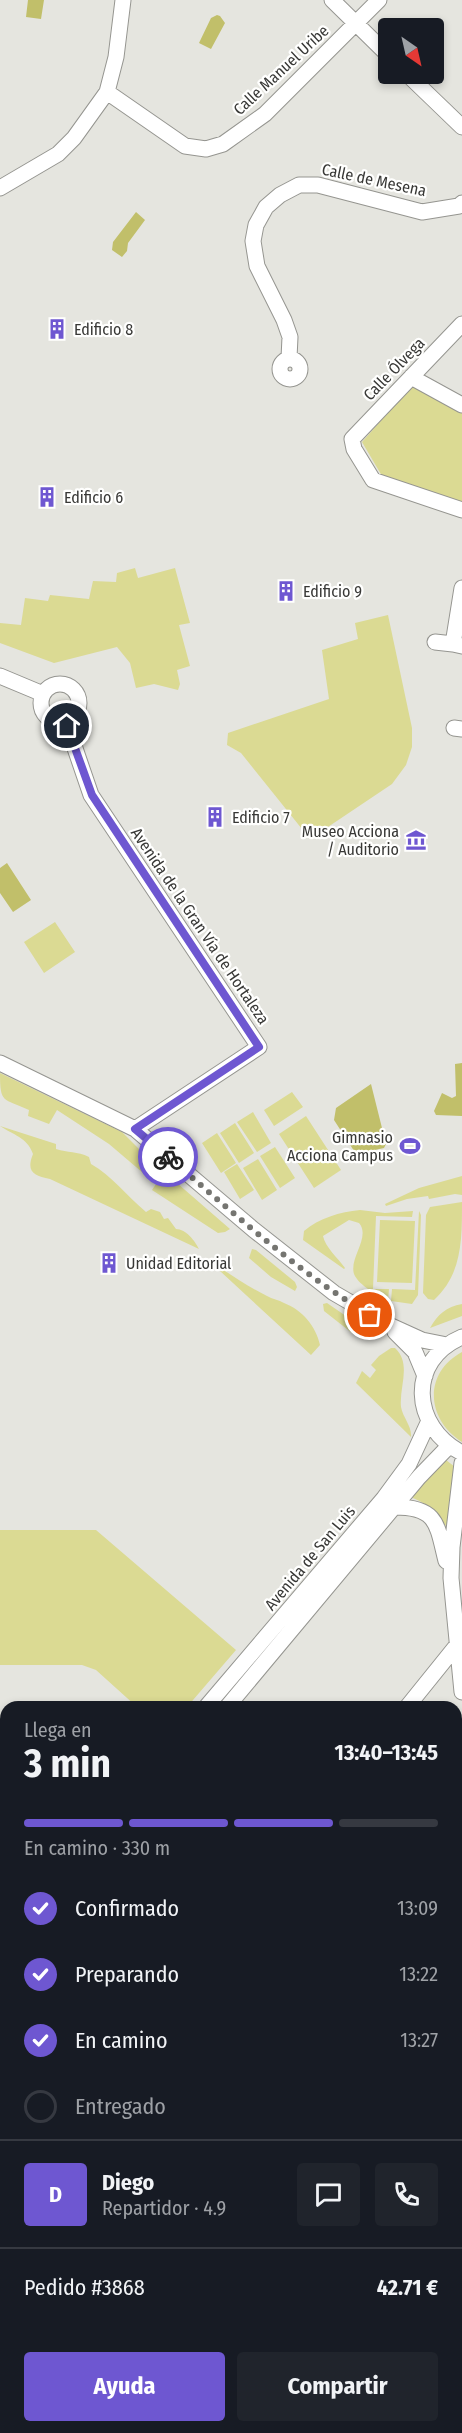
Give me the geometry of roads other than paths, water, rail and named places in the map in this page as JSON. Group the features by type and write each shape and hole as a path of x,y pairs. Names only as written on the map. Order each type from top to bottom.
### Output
{"street":[{"path":"0,188 58,154 74,138 107,92 116,57 123,0"},
{"path":"332,0 378,45"},
{"name":"Calle Manuel Uribe","path":"107,92 185,147 206,148 224,144 266,114 379,0"},
{"path":"417,84 462,127"},
{"name":"Calle de Mesena","path":"289,358 290,337 257,266 254,249 256,225 266,207 280,195 299,185 318,185 422,212 459,206 462,203"},
{"name":"Calle Ólvega","path":"462,324 352,440 354,449 373,480 462,510"},
{"path":"411,377 462,405"},
{"path":"435,642 458,645 462,588"},
{"path":"0,676 42,698"},
{"path":"58,684 70,687 77,696 78,708 71,719 66,722 55,722 46,717 42,698 47,689 58,684"},
{"path":"0,686 42,698"},
{"name":"Avenida de la Gran Vía de Hortaleza","path":"66,722 92,795 259,1047 135,1129"},
{"path":"0,1063 135,1129 254,1230 334,1293 389,1325 422,1340 447,1345"},
{"path":"389,1325 415,1352 425,1376"},
{"path":"455,1449 428,1423 422,1396 425,1376 431,1362 447,1345 462,1337"},
{"name":"Avenida de San Luis","path":"211,1701 384,1497 409,1464 428,1423"},
{"name":"Avenida de San Luis","path":"232,1701 395,1507 455,1449"},
{"path":"462,1463 452,1547 451,1578 462,1692"},
{"path":"395,1507 413,1507 423,1511 438,1526 451,1578"},
{"path":"412,1701 457,1646"}],"place":[{"name":"Edificio 8","path":"57,329"},
{"name":"Edificio 6","path":"47,497"},
{"name":"Edificio 9","path":"286,591"},
{"name":"Edificio 7","path":"215,817"},
{"name":"Museo Acciona / Auditorio","path":"416,840"},
{"name":"Gimnasio Acciona Campus","path":"410,1146"},
{"name":"Unidad Editorial","path":"109,1263"}]}
